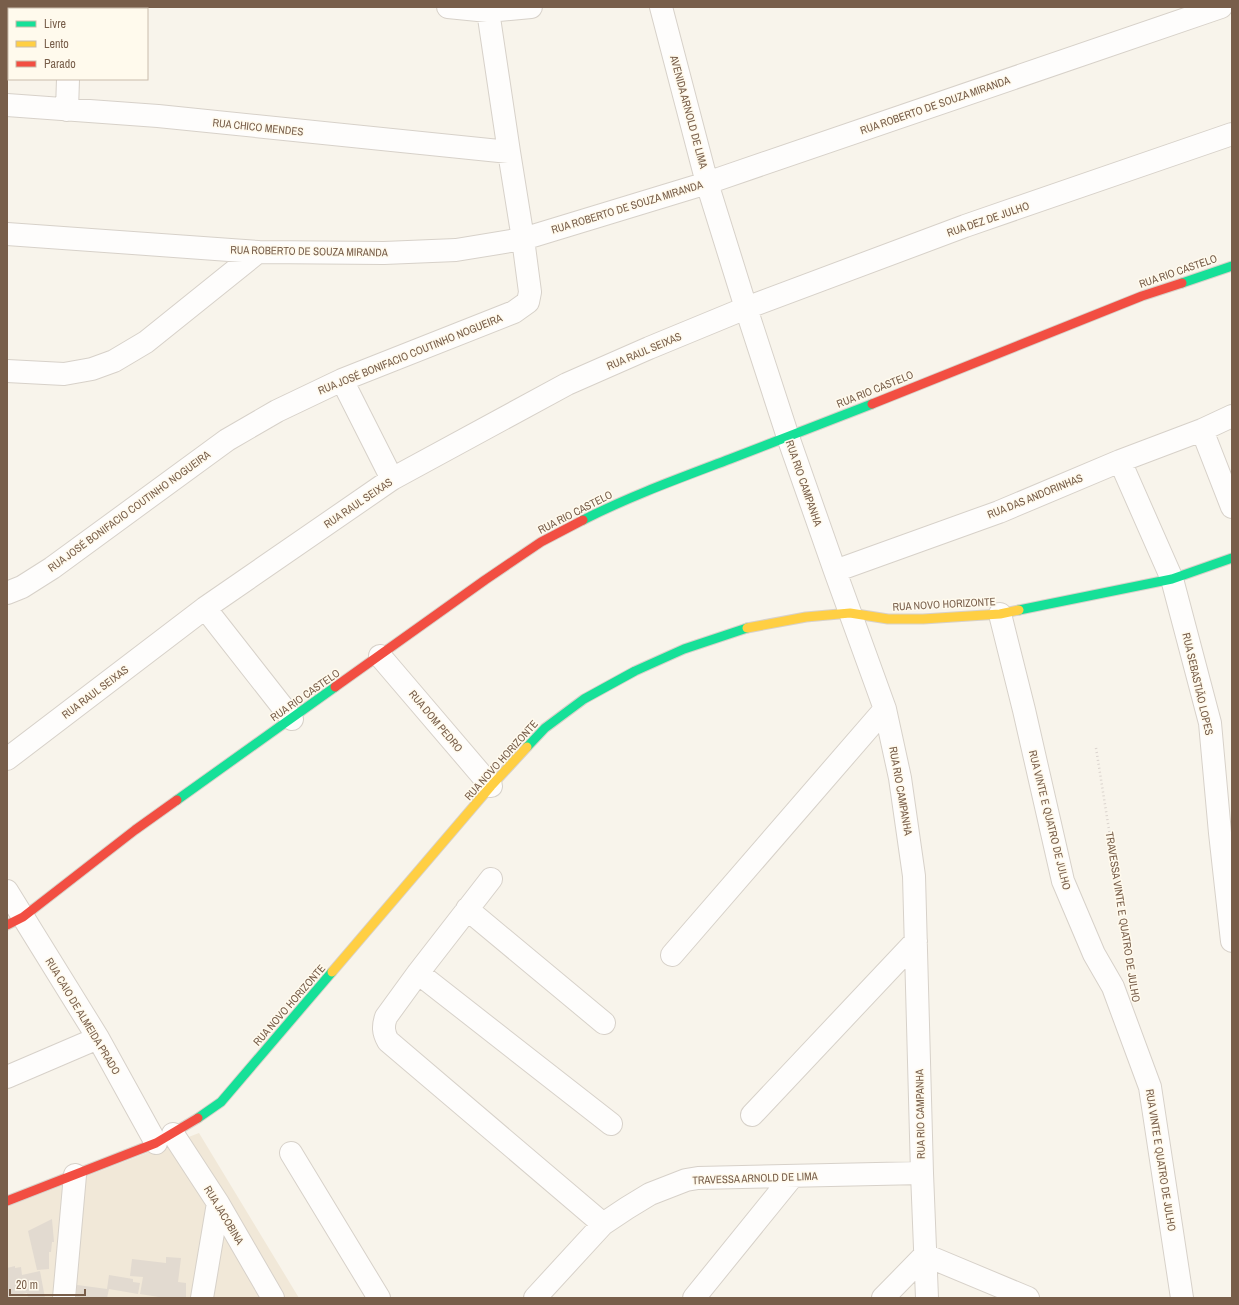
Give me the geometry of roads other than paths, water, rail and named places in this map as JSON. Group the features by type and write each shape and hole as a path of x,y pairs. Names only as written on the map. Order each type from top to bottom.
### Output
{"street":[{"path":"448,7 488,11 530,7"},
{"name":"AVENIDA ARNOLD DE LIMA","path":"661,7 707,183 746,308"},
{"name":"RUA ROBERTO DE SOUZA MIRANDA","path":"7,234 258,252 384,253 456,250 523,239 707,183 1221,7"},
{"name":"RUA JOSÉ BONIFACIO COUTINHO NOGUEIRA","path":"7,593 52,568 227,440 277,411 342,380 514,312 528,302 530,292 523,239 488,11"},
{"path":"67,110 68,80"},
{"name":"RUA CHICO MENDES","path":"7,105 158,116 509,152"},
{"name":"RUA DEZ DE JULHO","path":"746,308 965,226 1232,134"},
{"path":"7,371 64,374 92,369 114,361 146,342 258,252"},
{"name":"RUA RIO CASTELO","path":"15,921 136,830 485,580 541,542 656,486 788,437 1142,296 1232,266"},
{"name":"RUA RIO CAMPANHA","path":"746,308 788,437 885,709 900,778 914,876 927,1298"},
{"name":"RUA RAUL SEIXAS","path":"7,759 205,608 392,479 567,384 746,308"},
{"path":"342,380 392,479"},
{"name":"RUA DAS ANDORINHAS","path":"835,571 998,512 1120,461 1202,430 1232,416"},
{"path":"1202,430 1232,507"},
{"name":"RUA SEBASTIÃO LOPES","path":"1120,461 1172,579 1210,723 1232,941"},
{"name":"RUA NOVO HORIZONTE","path":"7,1201 164,1138 200,1118 221,1102 492,786 545,728 584,699 635,671 684,648 743,629 806,617 850,613 888,619 922,619 1000,614 1172,579 1232,558"},
{"path":"205,608 292,719"},
{"name":"RUA VINTE E QUATRO DE JULHO","path":"1000,614 1024,710 1063,882 1094,954 1113,987 1150,1087 1182,1298"},
{"name":"RUA DOM PEDRO","path":"380,656 492,786"},
{"path":"672,955 885,709"},
{"path":"491,879 386,1017 383,1024 384,1034 388,1041 603,1224"},
{"name":"RUA CAIO DE ALMEIDA PRADO","path":"7,891 15,921 98,1038 164,1138"},
{"path":"467,909 604,1023"},
{"path":"752,1116 916,941"},
{"path":"418,973 611,1124"},
{"path":"7,1077 98,1038"},
{"name":"RUA JACOBINA","path":"164,1138 218,1204 274,1298"},
{"path":"291,1153 379,1298"},
{"name":"TRAVESSA ARNOLD DE LIMA","path":"535,1298 603,1224 650,1194 686,1180 698,1178 922,1173"},
{"path":"64,1298 75,1175"},
{"path":"694,1298 792,1177"},
{"path":"202,1298 218,1204"},
{"path":"883,1298 926,1255 1028,1298"}]}
